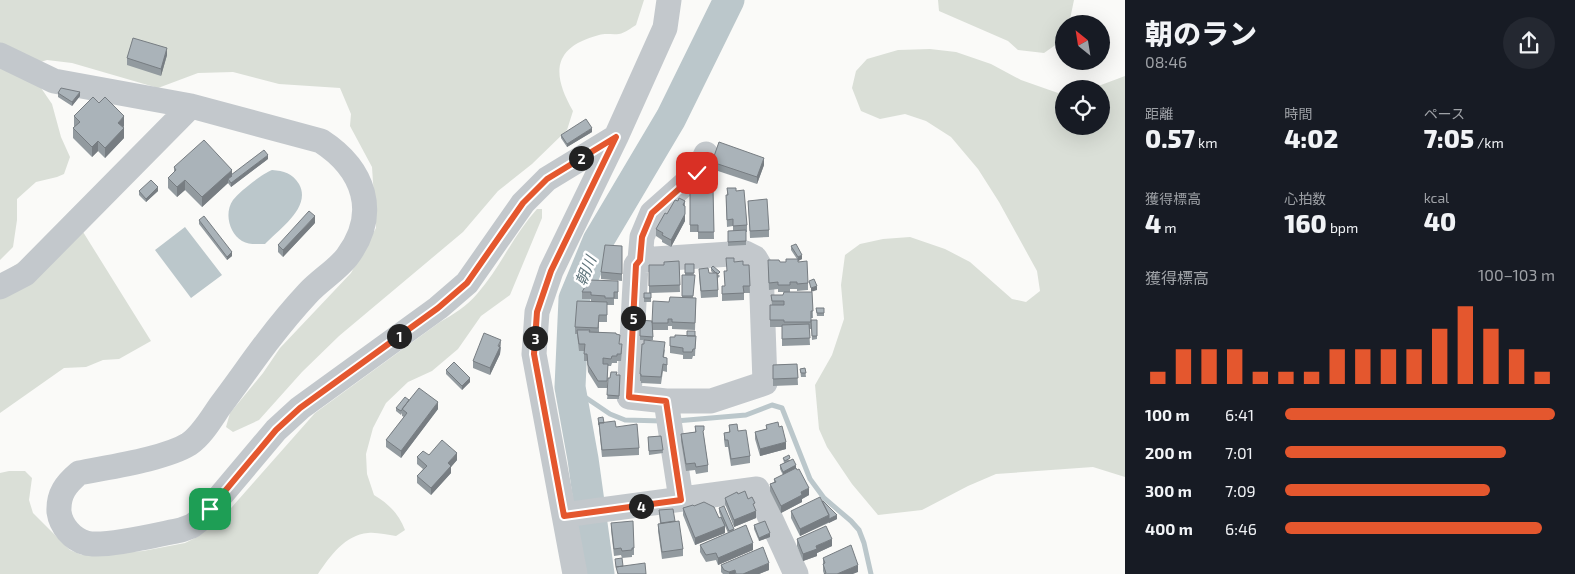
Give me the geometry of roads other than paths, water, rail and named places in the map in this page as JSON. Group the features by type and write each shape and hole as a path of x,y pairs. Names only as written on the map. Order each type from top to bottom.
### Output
{"street":[{"path":"575,574 583,513 534,354 537,312 551,271 616,137 664,28 669,0"},
{"path":"0,55 54,81 191,106 321,141 343,158 359,180 364,204 364,220 360,234 347,257 302,300 267,342 206,426 189,444 165,454 79,473 68,482 61,493 59,503 60,515 65,528 74,537 85,543 100,544 182,530 192,526 210,509 276,430 300,408 438,308 467,283 523,203 547,179 616,137"},
{"path":"0,287 25,274 191,106"},
{"path":"640,260 745,253 754,258 761,268 765,384 668,413 629,397 636,265 640,260 642,237 652,213 697,173 706,154"},
{"path":"668,413 681,500"},
{"path":"583,513 757,488 796,574"}],"waterway":[{"name":"朝川","path":"599,574 583,459 570,387 574,299 598,241 671,118 729,0"},
{"path":"570,387 610,414 625,420 663,421"},
{"path":"676,421 746,415 772,405 782,408 810,479 824,498 859,530 871,574"}]}
